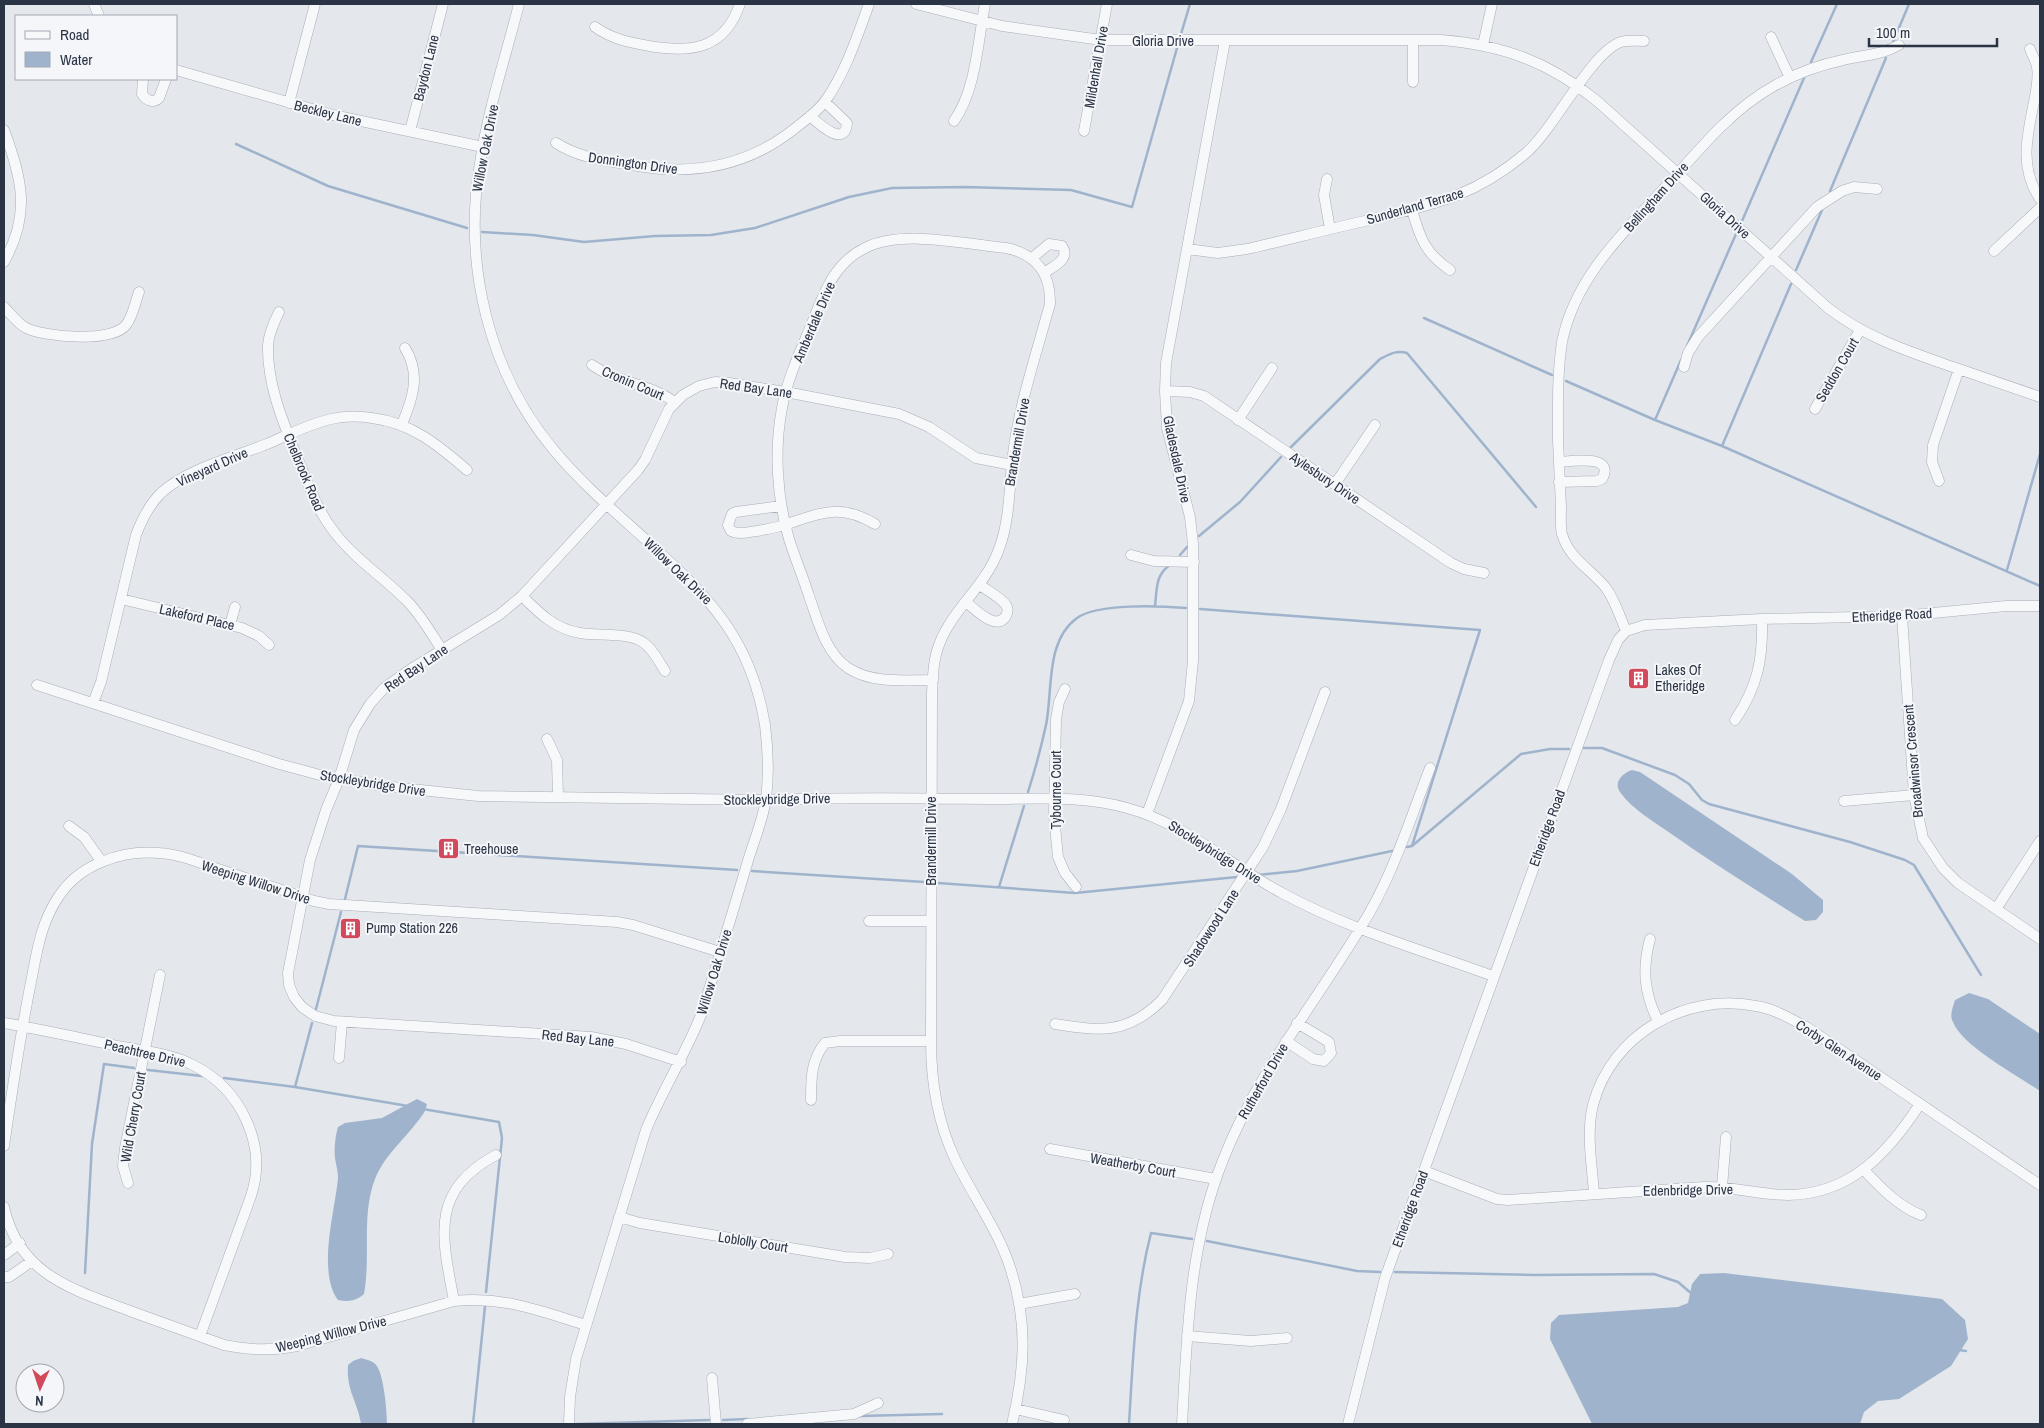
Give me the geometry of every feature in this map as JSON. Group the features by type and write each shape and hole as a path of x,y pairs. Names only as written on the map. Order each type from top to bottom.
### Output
{"street":[{"path":"289,103 314,4"},
{"name":"Baydon Lane","path":"410,132 443,4"},
{"name":"Willow Oak Drive","path":"519,4 483,147 475,203 476,254 480,290 492,338 511,382 534,424 574,472 694,584 725,621 748,664 759,696 764,720 767,753 766,800 701,1015 646,1130 586,1325 571,1382 569,1424"},
{"path":"594,27 612,38 627,42 674,50 691,49 707,44 721,34 733,21 740,4"},
{"name":"Donnington Drive","path":"556,143 568,151 585,157 659,169 682,170 728,164 766,149 786,136 825,102 847,63 869,4"},
{"name":"Gloria Drive","path":"916,4 982,22 1034,32 1101,40 1450,40 1483,45 1522,55 1579,86 1828,308 1860,330 1901,349 2040,397"},
{"path":"954,121 967,98 985,4"},
{"name":"Mildenhall Drive","path":"1084,131 1107,4"},
{"path":"1483,45 1492,4"},
{"path":"1771,37 1790,78"},
{"path":"1413,40 1413,82"},
{"name":"Sunderland Terrace","path":"1187,249 1225,253 1412,210 1457,196 1484,184 1506,169 1537,142 1597,61 1610,48 1630,40 1644,41"},
{"name":"Gladesdale Drive","path":"1147,814 1189,701 1193,661 1194,562 1192,530 1167,428 1166,363 1225,41"},
{"name":"Bellingham Drive","path":"1626,631 1608,591 1601,582 1579,563 1569,550 1562,534 1558,462 1559,365 1563,341 1575,302 1591,272 1606,253 1716,131 1741,108 1757,96 1790,78 1829,63 1880,54 1899,45"},
{"path":"2030,49 2037,66 2039,81 2026,140 2026,158 2031,183 2040,199"},
{"name":"Beckley Lane","path":"178,71 289,103 410,132 483,147"},
{"path":"143,80 142,94 149,101 153,101 159,98 166,80"},
{"path":"810,116 830,132 842,133 847,123 825,102"},
{"path":"4,130 20,182 21,205 19,228 4,262"},
{"path":"1327,179 1324,195 1330,229"},
{"path":"1684,367 1688,353 1698,337 1806,217 1825,201 1842,191 1854,187 1877,189"},
{"path":"1994,251 2040,208"},
{"path":"1412,210 1422,242 1430,254 1450,270"},
{"name":"Amberdale Drive","path":"933,680 874,679 848,668 831,650 820,626 786,525 782,506 778,451 782,409 786,392 827,285 838,269 863,249 887,240 910,238 1006,248 1023,253 1038,265"},
{"name":"Brandermill Drive","path":"1012,1424 1016,1409 1023,1356 1023,1333 1019,1304 1007,1258 955,1160 947,1140 938,1113 933,1086 930,1041 933,680 934,662 939,644 950,623 988,573 1003,538 1019,419 1050,304 1050,292 1038,265"},
{"path":"4,307 20,324 41,334 102,335 115,333 125,326 139,292"},
{"name":"Chelbrook Road","path":"279,312 269,339 270,369 277,404 315,500 333,532 348,549 407,601 424,621 442,650"},
{"name":"Seddon Court","path":"1815,409 1860,330"},
{"path":"402,424 411,404 415,384 412,362 405,348"},
{"name":"Cronin Court","path":"592,365 612,377 658,391 675,402"},
{"path":"1238,420 1272,368"},
{"path":"1939,481 1932,462 1933,445 1959,369"},
{"name":"Red Bay Lane","path":"680,1062 626,1044 591,1037 342,1022 323,1019 306,1011 294,997 289,986 288,973 302,897 320,830 339,779 350,740 370,704 384,688 410,668 499,615 522,596 645,460 669,410 675,402 699,386 715,382 729,383 899,414 929,427 976,458 1012,465"},
{"name":"Aylesbury Drive","path":"1165,391 1190,392 1204,396 1451,563 1464,569 1484,573"},
{"name":"Vineyard Drive","path":"92,703 101,682 136,535 142,520 161,494 176,482 288,435 338,418 371,417 402,424 428,437 467,470"},
{"path":"1335,484 1375,424"},
{"path":"1558,462 1597,461 1603,466 1604,470 1602,479 1597,481 1559,482"},
{"path":"782,506 736,512 732,514 728,525 731,531 743,533 786,525 830,511 856,514 874,524"},
{"path":"1131,555 1154,561 1194,562"},
{"path":"966,602 990,620 996,622 1002,620 1007,615 1008,608 1004,603 980,585"},
{"path":"522,596 546,618 569,630 579,633 631,637 643,642 665,671"},
{"name":"Lakeford Place","path":"121,599 230,625 250,632 269,645"},
{"path":"230,625 235,606"},
{"name":"Etheridge Road","path":"1348,1424 1378,1301 1493,976 1608,660 1618,640 1626,631 1645,625 1762,619 1902,616 2006,606 2040,606"},
{"name":"Broadwinsor Crescent","path":"1902,616 1914,795 1923,838 1932,854 1958,883 2040,939"},
{"path":"1735,720 1746,704 1755,685 1763,646 1762,619"},
{"name":"Stockleybridge Drive","path":"37,685 279,764 339,779 452,795 766,800 1056,799 1110,804 1147,814 1176,826 1248,872 1306,905 1361,928 1493,976"},
{"name":"Tybourne Court","path":"1066,689 1059,702 1056,718 1056,799 1054,816 1058,857 1065,873 1076,887"},
{"name":"Shadowood Lane","path":"1055,1024 1104,1030 1125,1025 1145,1016 1162,1000 1263,847 1281,809 1325,692"},
{"path":"547,739 557,760 558,797"},
{"name":"Rutherford Drive","path":"1182,1424 1190,1297 1202,1225 1216,1179 1249,1102 1297,1023 1361,928 1378,899 1430,768"},
{"path":"1844,801 1914,795"},
{"path":"69,826 84,837 102,862"},
{"path":"1996,910 2040,841"},
{"name":"Weeping Willow Drive","path":"4,1146 22,1026 42,931 48,914 60,894 82,873 102,862 139,852 169,854 314,901 344,905 617,922 633,925 720,952"},
{"path":"868,921 931,922"},
{"path":"1650,939 1645,957 1644,975 1646,993 1658,1021"},
{"name":"Wild Cherry Court","path":"128,1183 123,1166 124,1157 160,976"},
{"name":"Corby Glen Avenue","path":"1594,1193 1590,1128 1593,1106 1600,1085 1610,1066 1623,1048 1658,1021 1678,1012 1716,1004 1755,1005 1774,1010 1808,1028 2040,1185"},
{"path":"339,1058 342,1022"},
{"name":"Peachtree Drive","path":"4,1023 145,1051 192,1064 218,1081 237,1102 247,1119 254,1143 256,1164 253,1192 200,1336"},
{"path":"1286,1041 1313,1059 1324,1060 1329,1057 1331,1052 1328,1042 1297,1023"},
{"path":"811,1100 812,1071 816,1053 824,1043 840,1040 930,1041"},
{"name":"Edenbridge Drive","path":"1424,1171 1497,1198 1508,1200 1722,1186 1773,1194 1789,1195 1812,1192 1834,1186 1855,1177 1864,1170 1886,1150 1920,1104"},
{"path":"1722,1186 1726,1138"},
{"name":"Weatherby Court","path":"1050,1149 1216,1179"},
{"path":"454,1301 444,1241 446,1214 453,1195 470,1170 496,1155"},
{"path":"1864,1170 1891,1195 1913,1212 1921,1215"},
{"name":"Weeping Willow Drive","path":"4,1207 10,1226 20,1243 32,1261 51,1278 76,1291 224,1345 245,1349 278,1350 454,1301 486,1299 510,1302 586,1325"},
{"name":"Loblolly Court","path":"619,1217 640,1223 845,1257 863,1259 888,1254"},
{"path":"4,1255 20,1243"},
{"path":"4,1277 10,1277 32,1261"},
{"path":"1019,1304 1075,1294"},
{"path":"1187,1336 1252,1340 1287,1338"},
{"path":"712,1378 716,1424"},
{"path":"747,1424 854,1414 878,1402"},
{"path":"1016,1409 1064,1420"}],"water":[{"path":"1632,770 1640,772 1792,874 1823,900 1823,912 1816,920 1805,921 1720,867 1643,814 1630,804 1618,788 1620,778"},
{"path":"1969,993 1988,999 2040,1034 2040,1091 1979,1050 1958,1031 1952,1019 1952,1008 1955,1000"},
{"path":"417,1099 427,1104 425,1111 385,1160 375,1179 371,1193 367,1221 367,1265 364,1294 352,1300 338,1300 332,1288 328,1258 338,1178 335,1139 338,1127 345,1123 382,1118"},
{"path":"1724,1273 1942,1299 1965,1320 1968,1339 1951,1366 1899,1399 1878,1401 1864,1412 1860,1424 1592,1424 1550,1339 1551,1323 1559,1315 1678,1307 1688,1303 1692,1284 1700,1274"},
{"path":"361,1358 375,1364 380,1373 385,1395 387,1424 361,1424 350,1389 348,1365"}],"waterway":[{"path":"1181,34 1190,4"},
{"path":"1811,62 1837,4"},
{"path":"1893,42 1909,4"},
{"path":"482,232 533,235 584,242 655,236 711,235 755,228 849,197 892,188 965,187 1071,190 1132,207 1177,48"},
{"path":"1830,191 1886,58"},
{"path":"1742,221 1804,78"},
{"path":"236,144 328,186 467,228"},
{"path":"1796,270 1822,210"},
{"path":"1687,346 1736,234"},
{"path":"1722,446 1791,284"},
{"path":"1424,318 1552,375"},
{"path":"1291,447 1380,359 1396,352 1403,352 1407,353 1536,507"},
{"path":"1655,420 1681,360"},
{"path":"1566,381 1655,420 1722,446 2040,586"},
{"path":"2007,570 2040,454"},
{"path":"1199,536 1240,502 1281,457"},
{"path":"1180,555 1187,547"},
{"path":"1155,606 1159,578 1170,565"},
{"path":"1028,792 1046,725 1055,653 1067,628 1077,618 1099,610 1130,607 1186,608"},
{"path":"1200,609 1480,630 1412,846"},
{"path":"1584,748 1602,748 1675,775 1689,784 1702,800 1709,804 1850,842 1905,860 1914,865 1981,975"},
{"path":"1407,847 1412,846 1521,754 1550,749 1569,749"},
{"path":"999,887 1024,806"},
{"path":"345,899 358,846 737,870"},
{"path":"1258,875 1297,871 1392,851"},
{"path":"752,871 924,882"},
{"path":"938,883 1075,893 1237,877"},
{"path":"316,1009 341,912"},
{"path":"295,1087 312,1023"},
{"path":"85,1273 92,1144 104,1064 134,1068"},
{"path":"148,1070 202,1076"},
{"path":"224,1078 295,1087 408,1106"},
{"path":"423,1109 499,1122 502,1138 486,1292"},
{"path":"1129,1424 1138,1304 1151,1233 1192,1239"},
{"path":"1207,1241 1357,1271 1380,1272"},
{"path":"1395,1272 1534,1275 1654,1274 1678,1282 1692,1294"},
{"path":"473,1424 485,1306"},
{"path":"1959,1350 1966,1351"},
{"path":"860,1416 942,1414"},
{"path":"723,1420 747,1419"},
{"path":"577,1424 709,1420"}],"place":[{"name":"Lakes Of Etheridge","path":"1639,678"},
{"name":"Treehouse","path":"448,849"},
{"name":"Pump Station 226","path":"350,928"}]}
